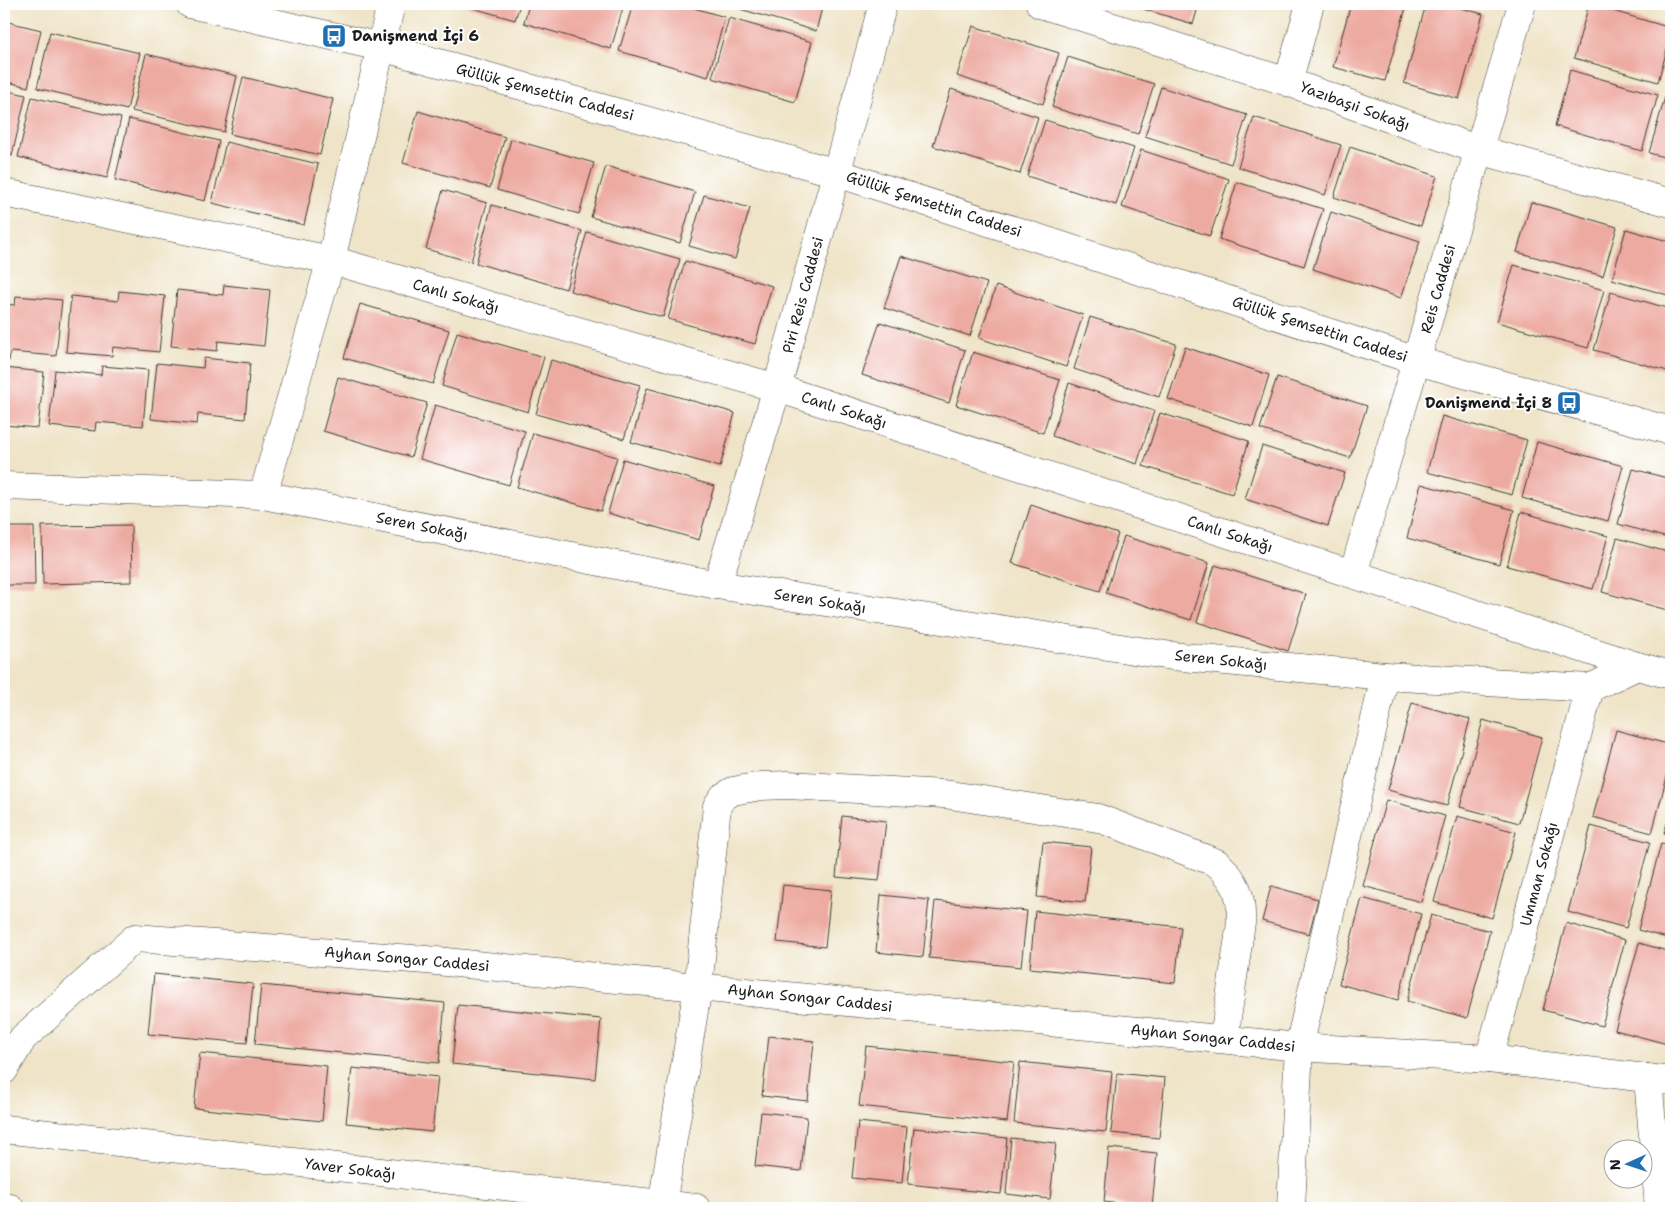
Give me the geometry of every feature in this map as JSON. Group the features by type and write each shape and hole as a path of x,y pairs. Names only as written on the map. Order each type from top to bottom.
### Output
{"street":[{"name":"Güllük Şemsettin Caddesi","path":"190,4 382,47 837,173 1416,361 1671,431"},
{"path":"263,495 331,260 391,4"},
{"name":"Piri Reis Caddesi","path":"717,585 777,388 883,4"},
{"name":"Yazıbaşıi Sokağı","path":"1040,4 1095,12 1479,150 1671,202"},
{"path":"1288,82 1310,4"},
{"name":"Reis Caddesi","path":"1353,574 1522,4"},
{"name":"Canlı Sokağı","path":"4,193 331,260 777,388 1637,666 1671,675"},
{"name":"Seren Sokağı","path":"4,486 263,495 717,585 1172,656 1385,676 1590,688 1637,666"},
{"path":"1291,1208 1299,1047 1385,676"},
{"name":"Umman Sokağı","path":"1489,1059 1590,688"},
{"path":"662,1205 698,987 717,806 723,796 733,791 761,786 788,785 944,794 1098,818 1217,863 1229,874 1238,889 1242,906 1224,1040"},
{"name":"Ayhan Songar Caddesi","path":"4,1070 23,1038 135,938 426,960 1299,1047 1489,1059 1660,1080"},
{"path":"1659,1208 1660,1080"},
{"name":"Yaver Sokağı","path":"4,1129 696,1208"},
{"path":"4,1208 10,1208"}],"building":[{"path":"459,4 520,4 515,20"},
{"path":"529,4 624,4 611,49 524,23"},
{"path":"633,4 680,4 725,17 708,77 619,51"},
{"path":"734,4 823,4 816,31 733,7"},
{"path":"1141,4 1199,4 1193,24 1140,8"},
{"path":"1351,4 1407,4 1385,81 1333,67"},
{"path":"1426,4 1446,4 1483,14 1459,99 1404,83"},
{"path":"1589,4 1671,28 1671,35 1658,82 1574,58"},
{"path":"729,18 812,42 795,102 712,78"},
{"path":"4,21 41,30 28,87 4,81"},
{"path":"973,26 1059,53 1043,104 957,76"},
{"path":"50,32 140,53 127,110 37,88"},
{"path":"146,54 237,76 224,132 132,111"},
{"path":"1068,57 1154,84 1138,134 1052,107"},
{"path":"1570,70 1658,95 1642,151 1555,126"},
{"path":"243,77 333,99 320,155 230,134"},
{"path":"1161,87 1247,115 1231,164 1145,136"},
{"path":"951,89 1038,117 1020,174 933,146"},
{"path":"4,90 26,95 12,156 4,154"},
{"path":"32,97 121,118 107,178 18,157"},
{"path":"1665,97 1671,99 1671,159 1649,153"},
{"path":"418,111 505,137 490,188 403,163"},
{"path":"1254,117 1341,145 1325,195 1238,167"},
{"path":"129,119 219,141 205,201 115,180"},
{"path":"1045,120 1134,148 1116,205 1027,176"},
{"path":"511,139 594,163 579,214 497,190"},
{"path":"226,142 318,164 304,225 212,203"},
{"path":"1350,147 1437,176 1421,226 1334,197"},
{"path":"1141,150 1229,179 1210,236 1122,207"},
{"path":"606,166 695,192 680,243 591,217"},
{"path":"1237,182 1323,209 1304,266 1219,239"},
{"path":"443,190 487,203 471,262 426,249"},
{"path":"704,195 750,208 735,259 689,246"},
{"path":"1531,202 1617,227 1603,276 1517,252"},
{"path":"492,205 582,231 566,289 476,263"},
{"path":"1331,212 1420,241 1401,298 1313,269"},
{"path":"1626,229 1671,242 1671,296 1612,279"},
{"path":"587,232 680,259 663,317 570,291"},
{"path":"901,256 987,283 970,336 884,308"},
{"path":"685,261 772,286 755,344 668,319"},
{"path":"1514,265 1604,290 1588,348 1497,322"},
{"path":"224,285 270,290 264,346 218,341 217,351 171,346 177,290 223,295"},
{"path":"996,286 1083,315 1066,367 979,338"},
{"path":"119,291 165,296 159,352 113,347 112,356 66,352 71,296 118,301"},
{"path":"1611,292 1671,309 1671,372 1594,350"},
{"path":"16,296 62,300 56,356 10,352 9,361 4,360 4,304 15,305"},
{"path":"360,304 449,330 433,384 344,358"},
{"path":"1090,317 1176,344 1159,397 1074,369"},
{"path":"880,322 965,350 949,403 862,375"},
{"path":"457,332 544,357 528,412 442,386"},
{"path":"1185,347 1269,375 1253,427 1168,399"},
{"path":"973,352 1060,380 1043,433 956,405"},
{"path":"204,358 250,363 245,419 198,414 197,424 151,419 157,363 203,368"},
{"path":"551,360 640,385 624,439 536,414"},
{"path":"102,366 148,370 143,426 96,422 95,431 49,426 55,370 101,375"},
{"path":"4,368 44,372 38,428 4,425"},
{"path":"338,377 427,403 411,457 323,431"},
{"path":"1277,377 1367,406 1350,458 1260,429"},
{"path":"1069,383 1154,411 1137,464 1052,436"},
{"path":"647,388 735,413 720,467 631,442"},
{"path":"435,405 525,431 509,485 420,459"},
{"path":"1160,413 1249,441 1232,494 1143,466"},
{"path":"1442,416 1527,440 1512,495 1427,472"},
{"path":"533,433 617,457 601,511 517,487"},
{"path":"1537,442 1623,466 1608,521 1522,498"},
{"path":"1262,446 1345,473 1328,526 1245,499"},
{"path":"623,459 714,486 699,540 608,513"},
{"path":"1633,469 1671,479 1671,539 1618,524"},
{"path":"1421,484 1514,510 1499,564 1407,538"},
{"path":"1031,505 1118,534 1100,591 1012,563"},
{"path":"1521,512 1608,536 1593,589 1507,566"},
{"path":"131,525 132,582 43,584 42,526"},
{"path":"4,527 34,527 35,585 4,585"},
{"path":"1124,536 1209,563 1191,620 1106,593"},
{"path":"1617,538 1671,553 1671,611 1602,592"},
{"path":"1215,565 1306,594 1288,651 1197,622"},
{"path":"1412,703 1470,719 1447,806 1388,790"},
{"path":"1483,720 1542,737 1519,823 1460,807"},
{"path":"1616,730 1671,745 1671,761 1652,833 1593,817"},
{"path":"1386,800 1445,816 1421,902 1363,886"},
{"path":"1671,811 1671,835 1664,833"},
{"path":"842,816 886,821 879,881 836,877"},
{"path":"1457,816 1516,832 1492,918 1434,902"},
{"path":"1591,826 1650,842 1626,928 1568,912"},
{"path":"1043,842 1091,847 1085,902 1037,897"},
{"path":"1661,844 1671,846 1671,939 1638,930"},
{"path":"783,885 831,890 825,947 777,942"},
{"path":"1271,886 1318,899 1309,934 1262,921"},
{"path":"881,895 929,900 923,957 876,952"},
{"path":"1362,898 1421,914 1398,1000 1339,984"},
{"path":"935,901 1027,911 1021,967 929,958"},
{"path":"1035,911 1181,927 1175,983 1030,968"},
{"path":"1431,915 1490,931 1467,1018 1407,1001"},
{"path":"1566,923 1625,940 1602,1026 1543,1010"},
{"path":"1639,943 1671,952 1671,1045 1615,1030"},
{"path":"154,974 253,984 247,1043 148,1034"},
{"path":"261,985 445,1003 439,1063 255,1044"},
{"path":"458,1005 601,1019 595,1079 452,1064"},
{"path":"769,1036 814,1041 808,1101 762,1096"},
{"path":"866,1046 1014,1062 1007,1122 859,1106"},
{"path":"200,1053 327,1066 322,1121 194,1108"},
{"path":"1020,1062 1112,1072 1106,1132 1014,1123"},
{"path":"352,1068 438,1077 432,1132 346,1123"},
{"path":"1117,1073 1165,1078 1159,1138 1111,1133"},
{"path":"761,1112 807,1117 801,1171 755,1166"},
{"path":"858,1122 907,1127 902,1183 852,1178"},
{"path":"914,1128 1007,1138 1001,1194 908,1184"},
{"path":"1011,1138 1056,1143 1050,1199 1006,1194"},
{"path":"1109,1148 1157,1153 1152,1208 1104,1202"}],"place":[{"name":"Danişmend İçi 6","path":"334,36"},
{"name":"Danişmend İçi 8","path":"1569,403"}]}
